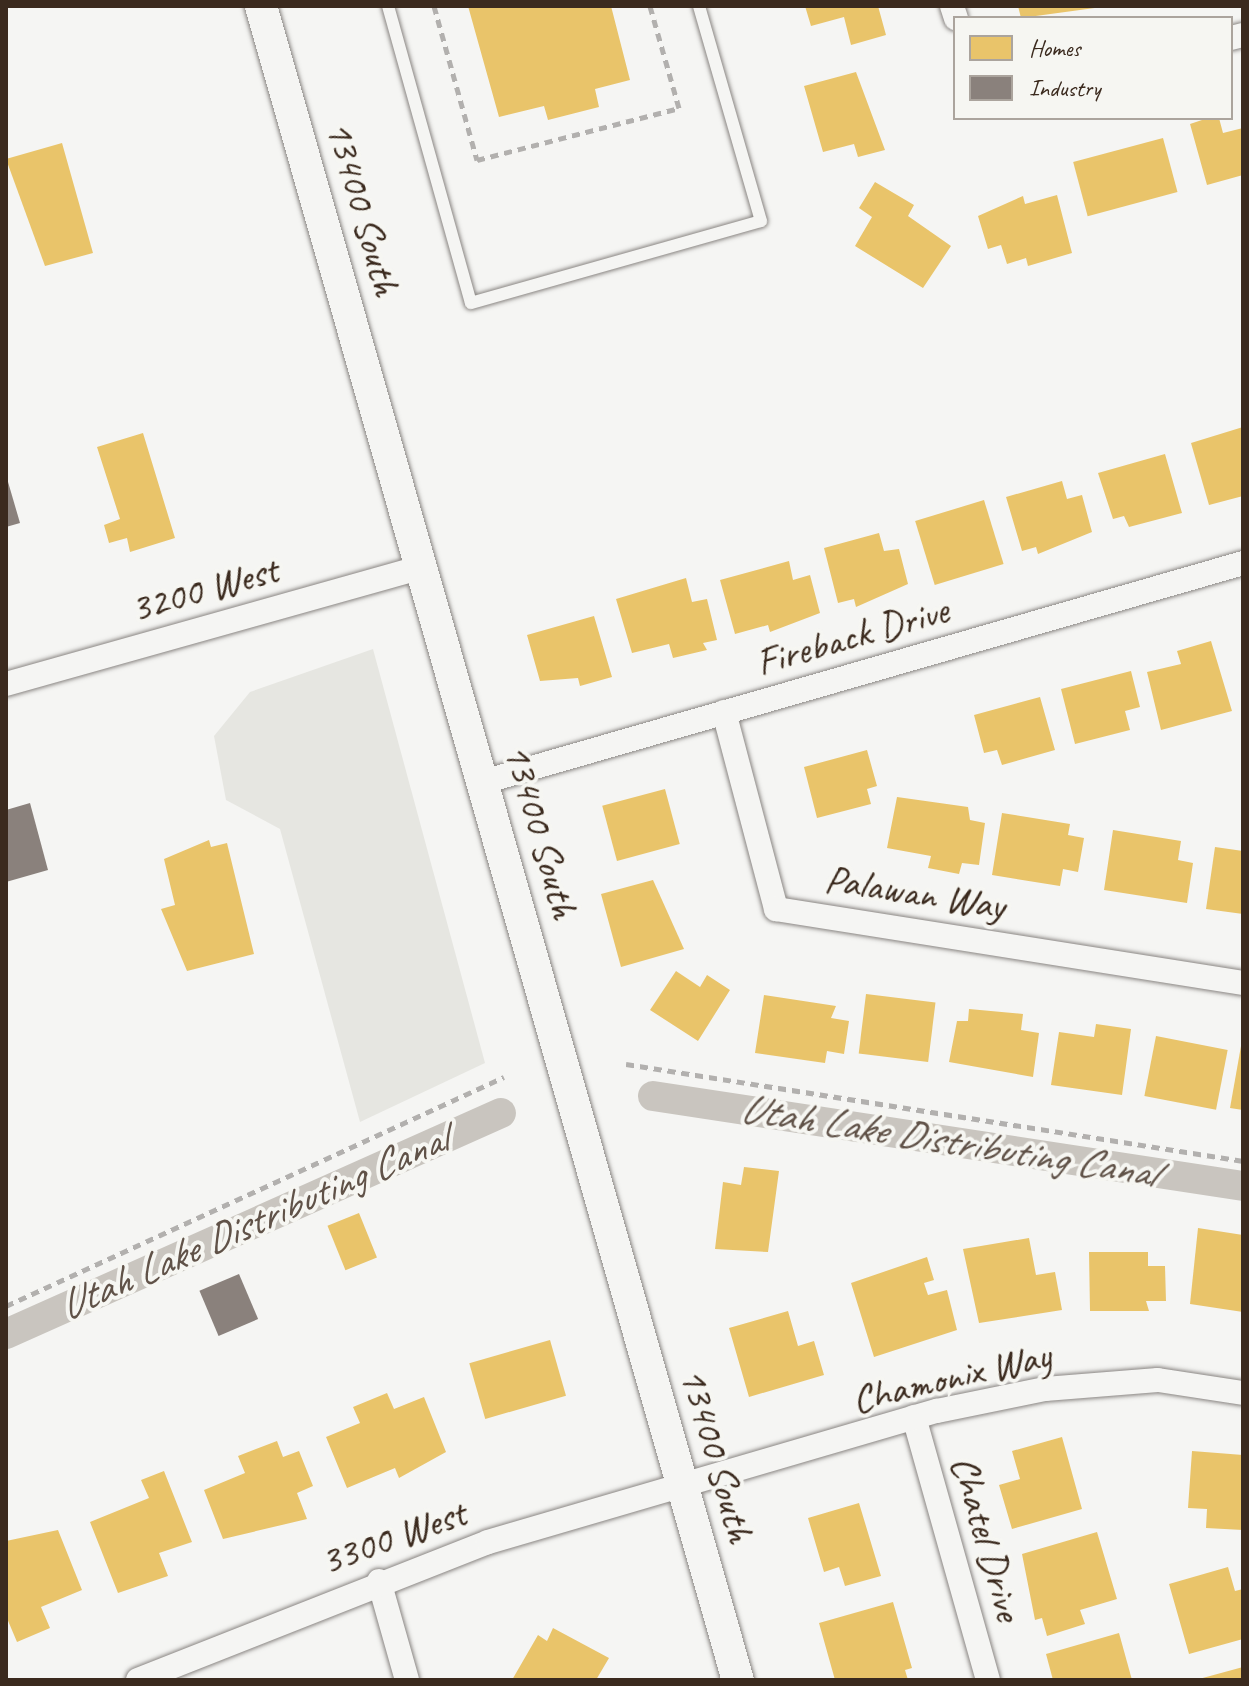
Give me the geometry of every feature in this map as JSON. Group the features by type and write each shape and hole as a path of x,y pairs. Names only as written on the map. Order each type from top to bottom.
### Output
{"main road":[{"name":"13400 South","path":"261,6 738,1680"}],"street":[{"name":"Fireback Drive","path":"483,782 1243,563"},
{"name":"3200 West","path":"6,684 422,567"},
{"name":"Palawan Way","path":"724,712 776,909 1243,983"},
{"name":"Chamonix Way","path":"683,1489 914,1417 1045,1389 1158,1380 1243,1393"},
{"name":"Chatel Drive","path":"914,1417 988,1680"},
{"name":"3300 West","path":"138,1680 379,1581 530,1529 683,1489"},
{"path":"379,1581 407,1680"}],"lane":[{"path":"388,6 471,303 761,221 699,6"}],"path":[{"path":"434,6 477,160 679,108 650,6"},
{"path":"626,1064 1243,1161"},
{"path":"6,1306 504,1077"}],"shaded area":[{"path":"373,649 485,1063 360,1122 280,829 226,800 214,736 250,692"}],"building: Homes":[{"path":"468,6 611,6 630,80 595,89 599,107 548,120 544,106 499,117"},
{"path":"805,6 878,6 886,35 851,45 844,17 811,26"},
{"path":"1018,6 1102,6 1036,16 1020,16"},
{"path":"856,72 885,150 858,157 854,144 823,152 804,86"},
{"path":"1220,120 1223,133 1243,128 1243,175 1207,185 1190,124"},
{"path":"1163,138 1177,192 1088,216 1073,162"},
{"path":"62,143 93,253 45,266 6,159"},
{"path":"875,182 914,205 908,216 951,246 923,288 855,246 872,217 859,208"},
{"path":"1057,195 1072,253 1028,266 1026,258 1007,264 1001,245 988,249 978,216 1023,196 1025,204"},
{"path":"1243,427 1243,496 1209,505 1191,443"},
{"path":"143,433 175,538 130,552 127,538 109,543 104,525 120,519 97,447"},
{"path":"1165,454 1182,513 1129,527 1124,516 1113,519 1098,473"},
{"path":"1062,481 1067,499 1082,495 1092,532 1038,554 1036,547 1022,551 1006,497"},
{"path":"984,500 1004,564 935,585 915,521"},
{"path":"879,533 884,551 899,549 908,584 856,607 854,599 838,603 824,548"},
{"path":"789,561 793,580 810,575 820,613 770,632 768,625 735,634 720,580"},
{"path":"686,578 692,602 707,599 717,640 703,643 707,650 673,658 669,644 632,653 616,599"},
{"path":"594,616 612,677 580,686 578,678 540,681 527,635"},
{"path":"1211,641 1232,711 1161,730 1147,672 1181,664 1177,651"},
{"path":"1131,671 1140,707 1125,711 1130,730 1075,744 1061,689"},
{"path":"1040,697 1055,750 1002,765 997,750 984,753 974,715"},
{"path":"867,750 877,786 867,789 871,804 817,818 804,767"},
{"path":"665,789 680,844 617,861 602,806"},
{"path":"897,797 968,807 970,820 985,823 979,865 962,863 959,874 928,868 931,856 887,848"},
{"path":"1002,813 1070,824 1068,835 1084,838 1078,872 1063,869 1060,886 992,875"},
{"path":"1113,830 1181,841 1178,860 1193,863 1187,903 1104,890"},
{"path":"209,840 211,847 227,843 254,954 187,971 161,909 175,905 164,859"},
{"path":"1215,847 1243,851 1243,914 1206,909"},
{"path":"653,880 684,949 621,967 601,894"},
{"path":"676,971 700,987 707,975 730,990 698,1041 650,1010"},
{"path":"866,994 935,1003 928,1062 859,1054"},
{"path":"764,995 836,1006 831,1018 849,1021 844,1054 827,1051 825,1063 755,1053"},
{"path":"969,1009 1023,1014 1021,1030 1039,1033 1033,1077 949,1062 957,1021 968,1021"},
{"path":"1096,1024 1131,1029 1122,1095 1051,1085 1059,1032 1094,1037"},
{"path":"1156,1036 1228,1050 1216,1110 1144,1096"},
{"path":"1243,1046 1243,1110 1230,1108"},
{"path":"744,1167 779,1171 768,1252 715,1249 723,1182 741,1185"},
{"path":"359,1213 377,1258 345,1270 327,1226"},
{"path":"1198,1228 1243,1235 1243,1312 1190,1304"},
{"path":"1029,1238 1036,1275 1055,1272 1062,1310 979,1323 963,1249"},
{"path":"1089,1252 1148,1252 1148,1266 1165,1266 1166,1301 1146,1301 1149,1311 1090,1311"},
{"path":"927,1257 934,1280 924,1283 928,1295 947,1290 957,1330 874,1357 851,1283"},
{"path":"788,1311 798,1346 814,1341 824,1375 749,1397 729,1328"},
{"path":"550,1340 566,1396 485,1419 469,1363"},
{"path":"387,1393 394,1409 424,1397 446,1452 399,1478 395,1468 347,1488 326,1437 360,1423 353,1407"},
{"path":"1062,1437 1082,1509 1012,1529 999,1485 1020,1479 1012,1451"},
{"path":"277,1441 283,1457 299,1451 313,1486 297,1493 307,1519 223,1539 204,1490 245,1473 238,1456"},
{"path":"1192,1451 1243,1455 1243,1530 1206,1528 1207,1509 1188,1508"},
{"path":"164,1471 192,1542 159,1553 168,1576 118,1593 90,1522 149,1498 141,1480"},
{"path":"859,1503 881,1576 845,1586 839,1567 824,1572 808,1518"},
{"path":"58,1530 82,1590 41,1607 50,1628 17,1642 6,1616 6,1541"},
{"path":"1097,1532 1117,1599 1080,1610 1085,1624 1047,1636 1042,1618 1035,1620 1022,1554"},
{"path":"1228,1567 1235,1591 1243,1589 1243,1639 1189,1654 1169,1584"},
{"path":"893,1602 912,1668 905,1670 908,1680 835,1680 819,1623"},
{"path":"553,1628 609,1658 596,1680 512,1680 538,1635 547,1641"},
{"path":"1119,1633 1132,1680 1053,1680 1046,1654"},
{"path":"1243,1667 1243,1680 1199,1680 1199,1679"}],"building: Industry":[{"path":"6,475 20,523 6,527"},
{"path":"30,803 48,870 6,882 6,810"},
{"path":"239,1274 258,1319 219,1336 199,1291"}],"waterway":[{"name":"Utah Lake Distributing Canal","path":"653,1096 1243,1186"},
{"name":"Utah Lake Distributing Canal","path":"6,1334 501,1113"}]}
